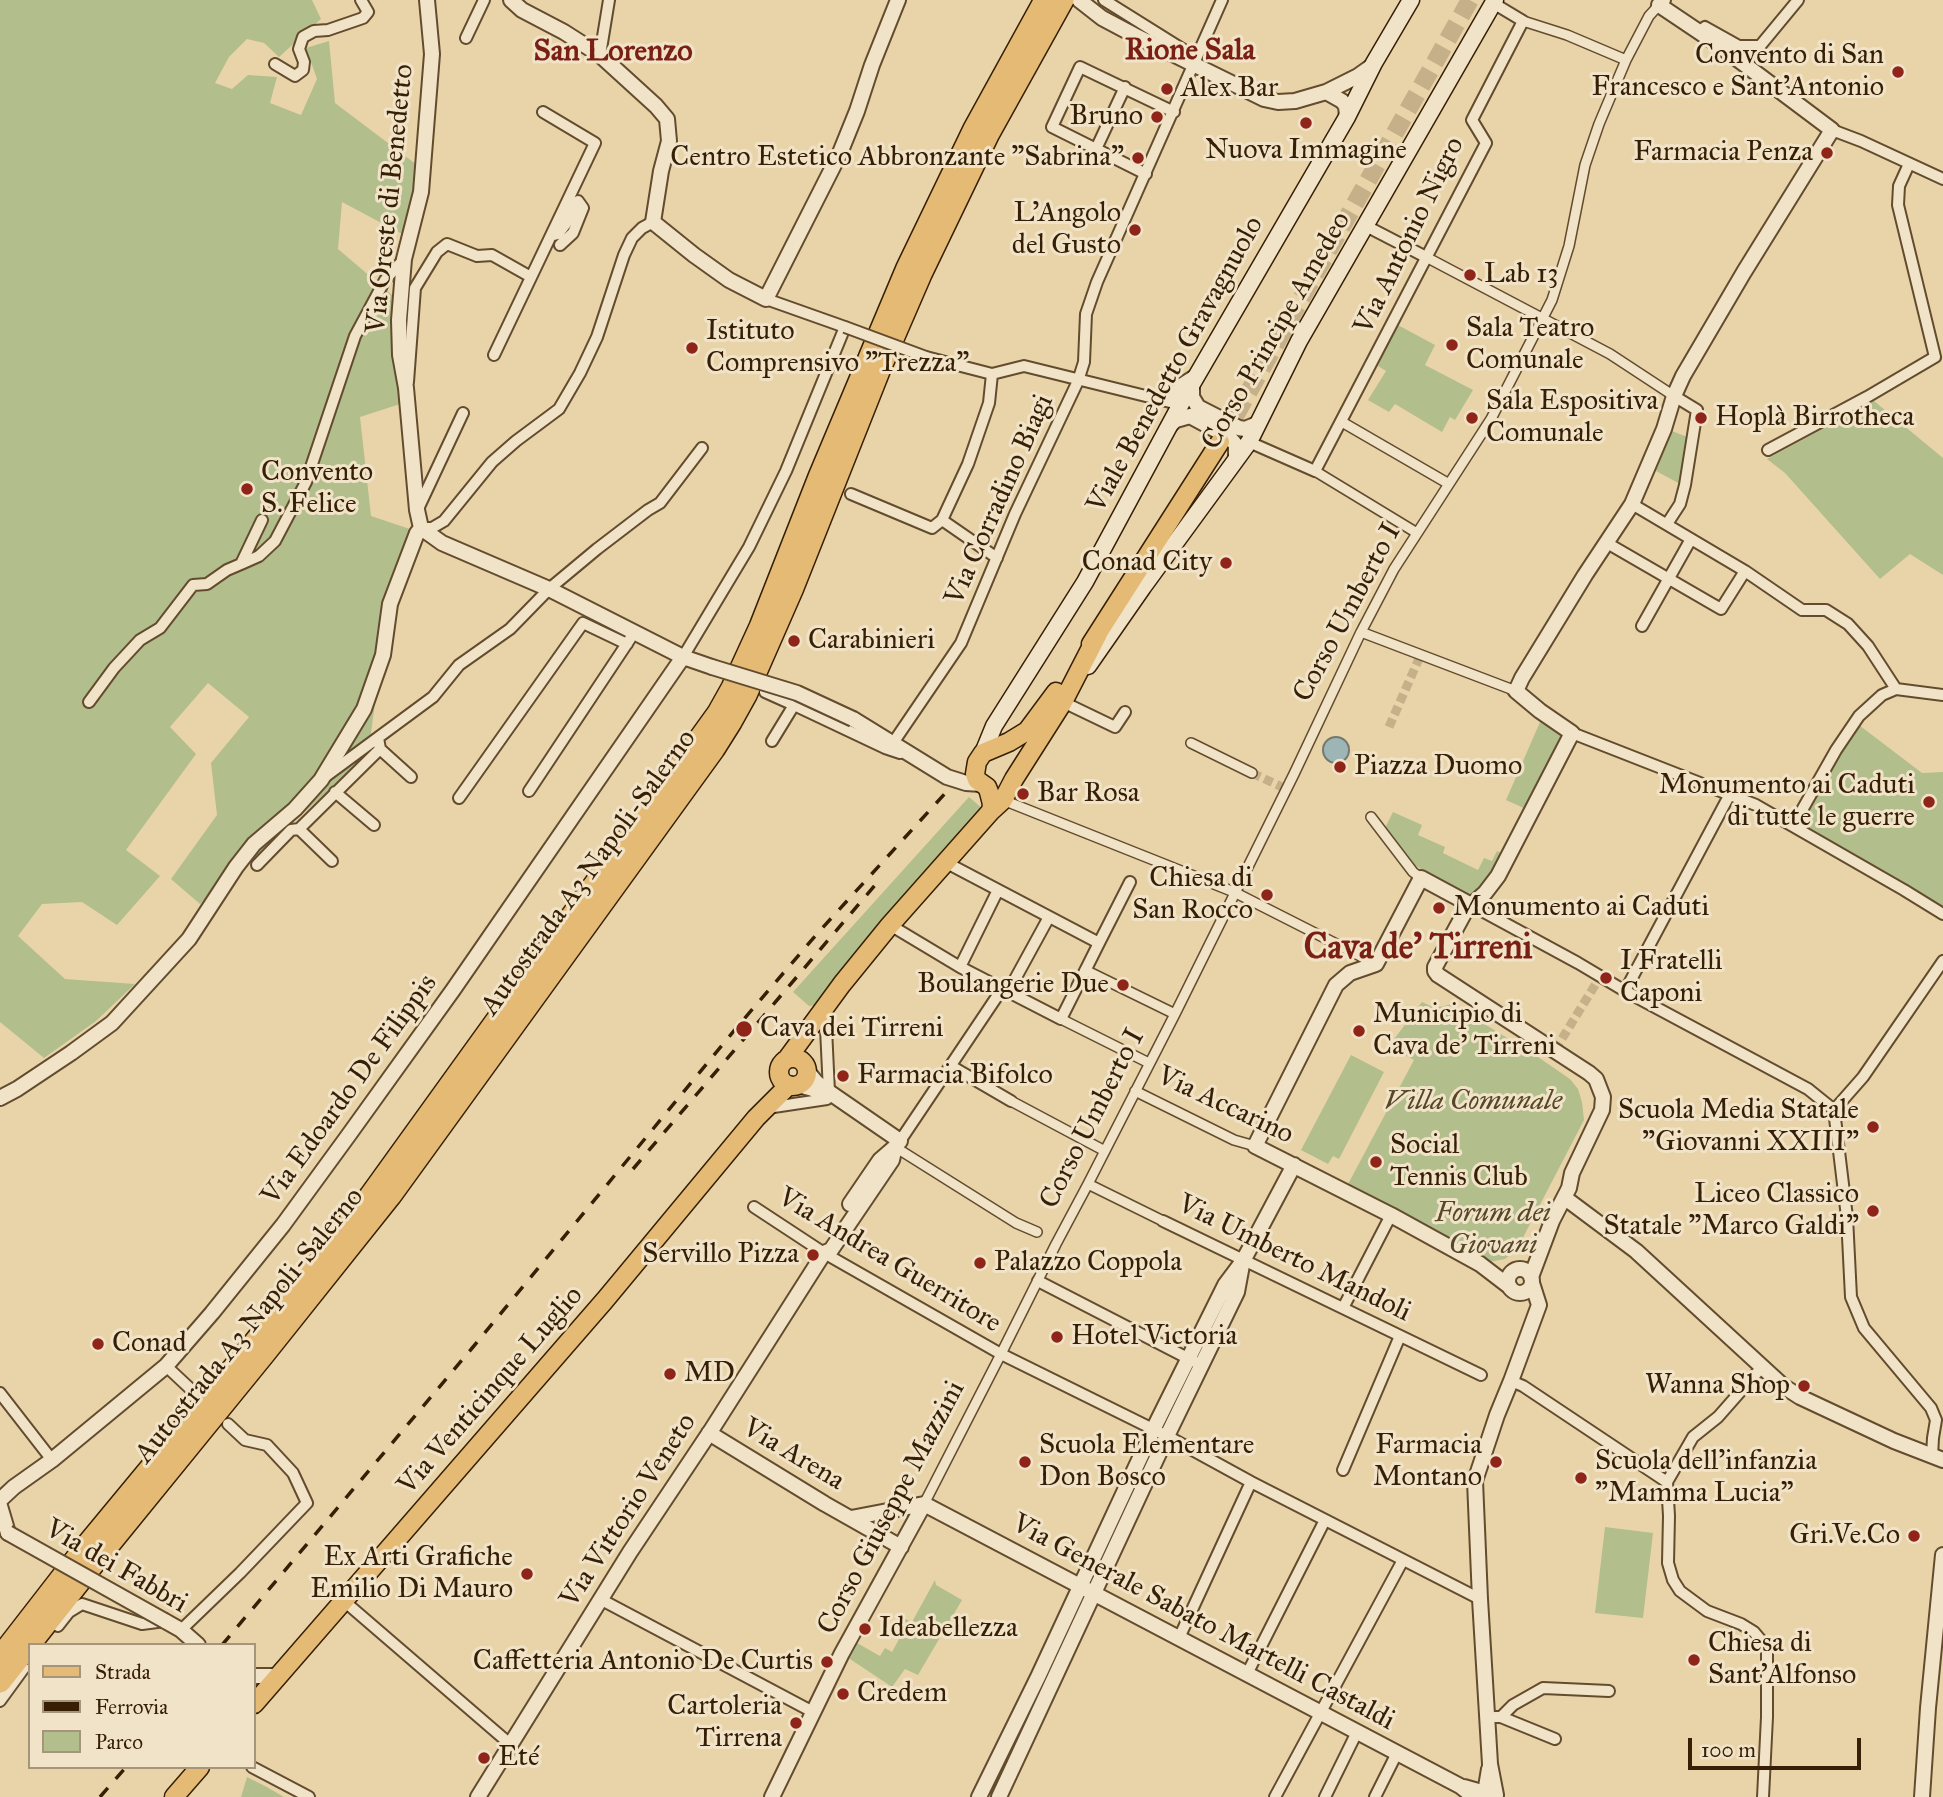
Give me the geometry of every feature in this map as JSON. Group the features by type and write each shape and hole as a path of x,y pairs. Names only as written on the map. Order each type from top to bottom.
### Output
{"highway":[{"name":"Autostrada A3 Napoli-Salerno","path":"0,1657 86,1546 341,1233 718,713 760,627 819,477 907,268 974,129 1045,0"},
{"name":"Autostrada A3 Napoli-Salerno","path":"31,1643 391,1195 731,722 746,695 792,590 879,371 921,274 988,135 1063,0"},
{"name":"Autostrada A3 Napoli-Salerno","path":"0,1682 28,1647"}],"main road":[{"name":"Viale Benedetto Gravagnuolo","path":"977,756 1085,582 1195,377 1347,117 1374,63 1411,0"},
{"name":"Corso Principe Amedeo","path":"821,1013 890,925 997,805 1063,702 1249,442 1299,341 1494,1"},
{"path":"997,805 975,774 977,756 1027,731 1098,634 1220,442"},
{"path":"1063,702 1098,634"},
{"path":"984,785 997,786 1014,779"},
{"name":"Via Venticinque Luglio","path":"260,1686 344,1601 605,1300 808,1056 821,1013"},
{"path":"174,1797 198,1769"}],"street":[{"path":"275,64 295,76 303,70 304,62 299,49 303,37 314,31 328,30 363,18 368,12 361,0"},
{"name":"Via Oreste di Benedetto","path":"421,528 399,320 404,259 421,192 432,54 427,0"},
{"path":"466,38 484,0"},
{"path":"511,0 522,10 600,55 667,119 669,141 653,222"},
{"path":"600,55 609,0"},
{"path":"766,299 840,153 898,0"},
{"path":"1079,0 1102,18 1134,35 1264,99 1278,102 1295,101 1326,92 1358,76 1374,63"},
{"path":"1104,0 1186,52 1194,65"},
{"name":"Via Corradino Biagi","path":"893,743 961,643 1014,514 1078,381 1084,362 1086,314 1097,282 1222,0"},
{"path":"1699,32 1705,27 1739,46 1760,46 1798,0"},
{"path":"1494,1 1524,20 1567,35 1626,61"},
{"path":"1661,2 1832,130 1943,179"},
{"name":"Corso Umberto I","path":"1056,1244 1175,1014 1394,569 1491,419 1552,300 1569,246 1585,165 1599,124 1626,61 1649,16 1661,2"},
{"name":"Via Antonio Nigro","path":"1315,471 1486,143 1472,120 1524,20"},
{"path":"1146,174 1052,127 1080,67 1174,111"},
{"path":"1096,149 1125,87"},
{"path":"1326,92 1342,101 1346,106 1347,117"},
{"path":"494,355 595,143 543,113"},
{"path":"1516,691 1585,575 1632,504 1664,429 1674,396 1744,272 1832,130"},
{"path":"1768,450 1935,357 1898,205 1899,186 1909,164"},
{"path":"551,236 558,234 565,225 578,201 583,208 573,233 560,244"},
{"path":"653,222 729,280 766,299 926,357 992,374 1024,366 1170,402 1179,385 1195,377"},
{"path":"421,528 432,528 444,520 492,462 559,409 597,337 632,238 653,222"},
{"path":"1366,226 1609,354 1696,410 1685,485 1680,504 1668,524"},
{"path":"406,388 410,376 415,288 437,252 447,244 477,256 492,255 531,277"},
{"path":"89,702 114,668 140,640 160,628 193,585 207,584 227,570 259,556 275,541 306,482 355,336 385,280 404,259"},
{"path":"683,657 749,547 786,471 845,327"},
{"path":"851,494 932,528 942,520 968,464 989,403 992,374"},
{"path":"1195,377 1192,397 1198,407 1239,429 1257,424"},
{"path":"417,510 463,413"},
{"path":"1168,427 1176,420 1190,416 1229,438 1236,445 1236,459"},
{"path":"1342,422 1450,484"},
{"path":"1249,442 1315,471 1417,533"},
{"path":"257,865 292,830 299,829 379,743 433,697 459,665 510,629 549,589 660,503 702,448"},
{"path":"1632,504 1745,571 1802,610 1826,610 1849,624 1868,646 1896,689"},
{"path":"241,564 262,520"},
{"path":"942,520 997,558"},
{"path":"421,528 442,543 549,589 631,638"},
{"path":"0,1098 112,1023 190,939 254,844 295,809 321,780 364,709 383,654 390,604 421,528"},
{"path":"1642,626 1691,539"},
{"path":"1607,543 1721,609 1745,571"},
{"path":"459,797 583,622 797,693 853,719 947,777 984,785"},
{"path":"1361,632 1516,691 1572,733 1756,805 1943,914"},
{"path":"529,791 631,638"},
{"name":"Via Edoardo De Filippis","path":"0,1500 166,1366 284,1225 453,990 683,657"},
{"path":"1793,826 1836,750 1859,716 1882,695 1896,689 1943,695"},
{"path":"765,692 885,748 913,757"},
{"path":"1063,702 1115,727 1125,712"},
{"path":"772,741 794,705"},
{"path":"1567,1193 1572,1174 1602,1110 1603,1097 1596,1079 1438,975 1435,967 1466,910 1485,893 1497,876 1572,733"},
{"path":"321,780 379,743"},
{"path":"379,743 411,777"},
{"path":"1191,743 1252,773"},
{"path":"947,777 965,769 977,756"},
{"path":"335,792 374,825"},
{"path":"1625,992 1730,794"},
{"path":"997,805 1234,892 1376,964"},
{"path":"1371,817 1413,872 1421,878 1625,992 1808,1089 1834,1110 1847,1217 1851,1297 1864,1328 1940,1421 1933,1438 1938,1458"},
{"path":"299,829 332,861"},
{"path":"945,862 1099,943"},
{"path":"1255,1146 1336,985 1350,973 1376,964 1421,878"},
{"path":"1061,1019 1130,882"},
{"path":"960,967 998,890"},
{"path":"1473,905 1472,914 1444,966 1444,971 1590,1064 1607,1084 1611,1101 1610,1112 1579,1177 1552,1221 1542,1248 1524,1275 1509,1280 1510,1287"},
{"path":"897,1144 1005,991 1049,917"},
{"path":"890,925 1005,991 1149,1063"},
{"path":"1834,1110 1863,1077 1943,961"},
{"path":"1085,970 1175,1014"},
{"path":"821,1013 828,1096"},
{"path":"951,1066 1105,1151"},
{"path":"794,1072 813,1089 828,1096 1016,1223 1037,1232"},
{"name":"Via Accarino","path":"1135,1091 1234,1140 1255,1146 1294,1165 1480,1264"},
{"path":"764,1109 828,1096"},
{"name":"Via Vittorio Veneto","path":"478,1797 600,1599 824,1253 824,1244 880,1160 897,1144"},
{"path":"999,1797 1167,1436 1225,1285 1243,1261 1294,1165"},
{"name":"Via Umberto Mandoli","path":"1088,1184 1480,1375"},
{"path":"1567,1193 1636,1251 1783,1386 1800,1397 1938,1458"},
{"name":"Via Andrea Guerritore","path":"754,1207 824,1253 1001,1354 1167,1436 1480,1599"},
{"path":"1343,1308 1391,1215"},
{"name":"Corso Giuseppe Mazzini","path":"772,1797 842,1653 924,1504 1056,1244"},
{"path":"1480,1264 1515,1292 1529,1290 1524,1275"},
{"path":"1480,1264 1524,1275 1539,1304 1475,1481 1480,1599 1495,1717 1490,1764 1482,1795"},
{"path":"1038,1281 1195,1361"},
{"path":"1343,1470 1400,1336"},
{"path":"979,1797 1153,1430 1195,1361"},
{"path":"166,1366 198,1396"},
{"path":"1762,1367 1718,1418 1693,1437 1667,1482 1668,1563 1673,1580 1680,1591 1694,1603 1741,1624 1754,1632 1765,1645 1763,1797"},
{"path":"1511,1381 1523,1386 1667,1482"},
{"path":"0,1393 52,1460"},
{"path":"181,1630 307,1503 293,1473 267,1445 244,1440 228,1424"},
{"name":"Via Arena","path":"709,1433 850,1518 904,1541"},
{"path":"1179,1638 1251,1482"},
{"name":"Via Arena","path":"850,1518 924,1504"},
{"name":"Via Generale Sabato Martelli Castaldi","path":"924,1504 1460,1786 1482,1795"},
{"name":"Via dei Fabbri","path":"0,1506 3,1530 181,1630 196,1643"},
{"path":"890,1511 902,1517 906,1523 904,1541"},
{"path":"1247,1674 1325,1520"},
{"path":"1922,1797 1943,1555"},
{"path":"1275,1797 1404,1560"},
{"path":"600,1599 813,1712"},
{"path":"344,1601 510,1744"},
{"path":"44,1643 69,1612 82,1604 142,1624 165,1621"},
{"path":"0,1700 28,1663"},
{"path":"1038,1677 1052,1684"},
{"path":"1495,1717 1543,1688 1609,1691"},
{"path":"1495,1717 1555,1739"},
{"path":"1325,1797 1357,1732"},
{"path":"1004,1744 1021,1751"},
{"path":"1375,1797 1397,1753"},
{"path":"256,1769 309,1797"}],"green space":[{"path":"0,0 312,0 321,19 279,57 264,43 247,39 229,57 215,83 232,89 248,75 277,77 270,103 301,115 317,79 306,48 329,41 335,103 417,165 404,235 342,202 338,249 392,295 400,404 360,417 371,516 413,530 391,581 368,756 200,904 171,879 217,815 211,763 249,717 208,683 170,727 196,754 126,850 160,876 117,925 82,902 42,904 18,936 65,979 135,984 96,1021 44,1058 0,1022"},
{"path":"1396,324 1435,345 1425,365 1473,390 1455,420 1450,417 1442,432 1395,404 1389,412 1368,400 1386,371 1378,366"},
{"path":"1874,401 1943,458 1943,575 1910,554 1880,579 1785,473 1767,459"},
{"path":"1672,431 1690,438 1682,485 1656,471"},
{"path":"1540,722 1565,737 1528,810 1506,800"},
{"path":"1855,722 1922,773 1943,772 1943,914 1793,826"},
{"path":"969,797 983,809 816,1005 809,1006 793,992"},
{"path":"1393,812 1422,825 1418,835 1445,847 1443,853 1478,870 1484,858 1492,861 1497,851 1505,855 1474,898 1414,865 1385,828"},
{"name":"Villa Comunale","path":"1422,1002 1435,1008 1452,1004 1538,1057 1570,1079 1578,1089 1584,1120 1517,1249 1505,1259 1489,1262 1347,1186 1414,1060 1389,1046"},
{"path":"1351,1055 1384,1072 1339,1159 1333,1156 1328,1164 1301,1150"},
{"path":"1605,1527 1653,1533 1643,1618 1595,1613"},
{"path":"935,1580 936,1585 962,1600 918,1675 905,1669 892,1687 847,1657 857,1643 880,1656 885,1648 892,1652 904,1630 897,1625 901,1617 912,1622"},
{"path":"247,1777 265,1786 284,1797 241,1797"}],"water":[{"path":"1336,737 1345,741 1349,750 1345,759 1336,763 1327,759 1323,750 1327,741"}],"tunnel":[{"path":"1222,439 1470,0"},
{"path":"1389,727 1421,654"},
{"path":"1252,773 1282,787"},
{"path":"1555,1050 1600,977"}],"railway":[{"path":"224,1643 738,1026 816,935 950,788"},
{"path":"633,1169 876,884"},
{"path":"100,1797 124,1769"}],"place":[{"name":"Convento di San Francesco e Sant'Antonio","path":"1898,72"},
{"name":"Alex Bar","path":"1167,89"},
{"name":"Bruno","path":"1157,117"},
{"name":"Nuova Immagine","path":"1306,123"},
{"name":"Farmacia Penza","path":"1827,153"},
{"name":"Centro Estetico Abbronzante \"Sabrina\"","path":"1138,158"},
{"name":"L'Angolo del Gusto","path":"1135,230"},
{"name":"Lab 13","path":"1470,275"},
{"name":"Sala Teatro Comunale","path":"1452,345"},
{"name":"Istituto Comprensivo \"Trezza\"","path":"692,348"},
{"name":"Sala Espositiva Comunale","path":"1472,418"},
{"name":"Hoplà Birrotheca","path":"1701,418"},
{"name":"Convento S. Felice","path":"247,489"},
{"name":"Conad City","path":"1226,563"},
{"name":"Carabinieri","path":"794,641"},
{"name":"Piazza Duomo","path":"1340,767"},
{"name":"Bar Rosa","path":"1023,794"},
{"name":"Monumento ai Caduti di tutte le guerre","path":"1929,802"},
{"name":"Chiesa di San Rocco","path":"1267,895"},
{"name":"Monumento ai Caduti","path":"1439,908"},
{"name":"I Fratelli Caponi","path":"1606,978"},
{"name":"Boulangerie Due","path":"1123,985"},
{"name":"Cava dei Tirreni","path":"744,1029"},
{"name":"Municipio di Cava de' Tirreni","path":"1359,1031"},
{"name":"Farmacia Bifolco","path":"843,1076"},
{"name":"Scuola Media Statale \"Giovanni XXIII\"","path":"1873,1127"},
{"name":"Social Tennis Club","path":"1376,1162"},
{"name":"Liceo Classico Statale \"Marco Galdi\"","path":"1873,1211"},
{"name":"Servillo Pizza","path":"813,1255"},
{"name":"Palazzo Coppola","path":"980,1263"},
{"name":"Hotel Victoria","path":"1057,1337"},
{"name":"Conad","path":"98,1344"},
{"name":"MD","path":"670,1374"},
{"name":"Wanna Shop","path":"1804,1386"},
{"name":"Scuola Elementare Don Bosco","path":"1025,1462"},
{"name":"Farmacia Montano","path":"1496,1462"},
{"name":"Scuola dell'infanzia \"Mamma Lucia\"","path":"1581,1478"},
{"name":"Gri.Ve.Co","path":"1914,1536"},
{"name":"Ex Arti Grafiche Emilio Di Mauro","path":"527,1574"},
{"name":"Ideabellezza","path":"865,1629"},
{"name":"Chiesa di Sant'Alfonso","path":"1694,1660"},
{"name":"Caffetteria Antonio De Curtis","path":"827,1662"},
{"name":"Credem","path":"843,1694"},
{"name":"Cartoleria Tirrena","path":"796,1723"},
{"name":"Eté","path":"484,1758"}],"district":[{"name":"Rione Sala","path":"1190,52"},
{"name":"San Lorenzo","path":"613,53"},
{"name":"Cava de' Tirreni","path":"1418,949"}],"park label":[{"name":"Forum dei Giovani","path":"1493,1230"}]}
